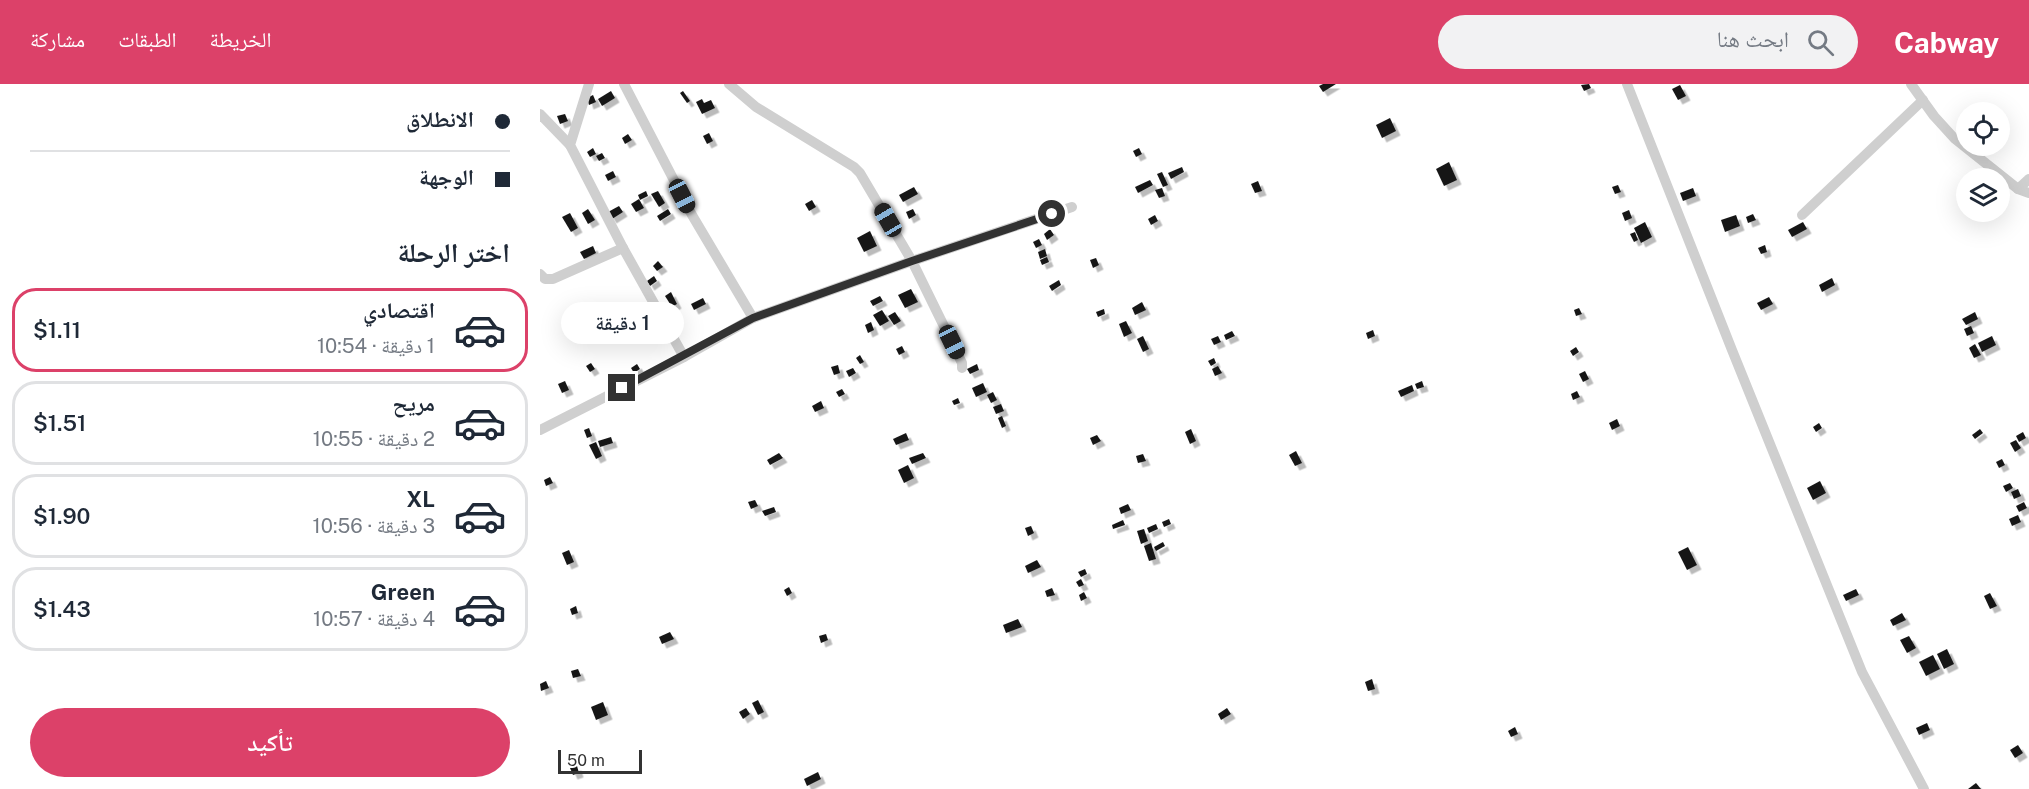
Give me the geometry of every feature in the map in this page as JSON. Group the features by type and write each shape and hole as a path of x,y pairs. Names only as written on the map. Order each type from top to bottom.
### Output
{"street":[{"path":"570,145 589,84"},
{"path":"624,84 692,215 753,318"},
{"path":"729,84 756,107 854,167 860,173 912,261 962,363 962,368"},
{"path":"1627,84 1862,672 1924,789"},
{"path":"1911,84 1934,116 1954,138 2024,191 2029,179"},
{"path":"1802,215 1923,100"},
{"path":"540,114 570,145 622,248 684,357"},
{"path":"540,430 684,357 753,318 1072,207"},
{"path":"540,274 545,279 553,279 622,248"}],"building":[{"path":"1336,84 1323,92 1319,86"},
{"path":"1589,84 1591,88 1584,91 1581,85"},
{"path":"1680,85 1686,96 1678,100 1672,89"},
{"path":"611,91 615,98 602,106 598,99"},
{"path":"683,91 690,101 687,103 680,93"},
{"path":"593,95 596,102 589,105 587,98"},
{"path":"702,99 704,103 711,100 715,108 702,114 696,102"},
{"path":"565,114 568,121 560,124 557,116"},
{"path":"1390,118 1396,131 1382,138 1376,125"},
{"path":"709,133 713,141 707,144 703,136"},
{"path":"628,134 632,140 625,144 622,138"},
{"path":"593,148 596,154 590,157 587,152"},
{"path":"1139,148 1142,154 1136,157 1133,151"},
{"path":"602,153 605,158 599,161 596,156"},
{"path":"1449,162 1457,180 1444,186 1436,169"},
{"path":"1182,167 1184,172 1171,179 1168,173"},
{"path":"613,171 616,177 608,181 605,175"},
{"path":"1162,172 1168,185 1163,187 1157,174"},
{"path":"1150,180 1153,185 1138,193 1135,187"},
{"path":"1258,181 1262,191 1255,193 1251,184"},
{"path":"1618,185 1621,192 1615,194 1612,187"},
{"path":"914,187 918,194 903,202 899,195"},
{"path":"1162,188 1165,196 1159,198 1155,190"},
{"path":"1693,188 1696,196 1683,201 1680,193"},
{"path":"646,191 648,196 640,200 638,195"},
{"path":"658,191 665,203 659,207 651,194"},
{"path":"639,199 644,208 636,212 631,204"},
{"path":"812,200 816,207 809,211 805,204"},
{"path":"619,206 623,212 612,219 608,212"},
{"path":"588,209 595,220 588,224 582,213"},
{"path":"668,209 671,214 660,221 657,216"},
{"path":"913,209 916,215 909,219 906,212"},
{"path":"1629,210 1632,218 1625,221 1622,213"},
{"path":"570,213 578,228 571,232 562,217"},
{"path":"1753,214 1756,220 1748,223 1746,217"},
{"path":"1155,215 1158,221 1151,225 1148,219"},
{"path":"1736,215 1740,226 1725,232 1721,220"},
{"path":"1645,222 1652,237 1641,243 1634,228"},
{"path":"1803,222 1807,229 1792,237 1788,230"},
{"path":"1050,229 1054,235 1047,240 1044,234"},
{"path":"870,231 877,246 864,252 857,238"},
{"path":"1635,232 1638,240 1634,242 1630,234"},
{"path":"1039,239 1042,245 1036,248 1033,242"},
{"path":"1765,245 1767,252 1761,254 1758,248"},
{"path":"593,246 596,253 584,259 580,252"},
{"path":"1045,249 1047,256 1040,259 1038,252"},
{"path":"1047,257 1049,262 1042,265 1040,260"},
{"path":"1096,258 1099,265 1093,268 1090,260"},
{"path":"658,261 663,267 657,271 653,266"},
{"path":"654,276 657,281 650,286 647,281"},
{"path":"1832,278 1835,285 1822,292 1819,285"},
{"path":"1059,280 1061,285 1052,291 1049,286"},
{"path":"911,289 918,302 905,308 898,295"},
{"path":"671,292 677,304 672,307 665,296"},
{"path":"880,296 883,301 873,306 870,301"},
{"path":"1769,297 1773,304 1761,310 1757,303"},
{"path":"703,298 706,304 694,310 691,304"},
{"path":"1142,302 1146,310 1135,315 1132,308"},
{"path":"630,307 633,314 625,319 621,311"},
{"path":"1579,308 1582,314 1576,316 1574,310"},
{"path":"1104,309 1105,314 1098,317 1096,312"},
{"path":"882,310 889,321 880,326 873,315"},
{"path":"895,312 901,321 894,325 888,316"},
{"path":"1975,312 1978,319 1966,325 1962,319"},
{"path":"1126,321 1132,333 1124,337 1119,324"},
{"path":"871,322 874,330 868,333 865,325"},
{"path":"1971,326 1974,333 1967,336 1964,329"},
{"path":"591,328 597,334 592,338 586,331"},
{"path":"1373,330 1375,336 1368,339 1366,333"},
{"path":"1232,331 1235,336 1226,340 1224,335"},
{"path":"1143,336 1149,349 1143,352 1137,339"},
{"path":"1218,336 1221,342 1214,345 1211,339"},
{"path":"1992,336 1996,345 1982,352 1978,343"},
{"path":"1975,344 1981,355 1974,358 1969,348"},
{"path":"902,346 905,352 899,355 896,349"},
{"path":"1576,347 1579,352 1573,356 1570,351"},
{"path":"860,355 864,362 860,364 856,358"},
{"path":"1214,358 1216,363 1211,366 1208,361"},
{"path":"591,363 595,369 590,372 586,366"},
{"path":"637,364 640,369 634,373 631,368"},
{"path":"977,364 979,370 970,374 967,369"},
{"path":"838,365 840,373 834,375 831,367"},
{"path":"1218,366 1222,373 1215,376 1212,369"},
{"path":"853,368 856,373 849,377 846,371"},
{"path":"1585,371 1589,379 1583,382 1579,374"},
{"path":"565,381 569,390 562,393 558,384"},
{"path":"1422,381 1424,387 1417,389 1415,384"},
{"path":"983,383 987,392 976,397 972,388"},
{"path":"1412,385 1414,391 1401,397 1398,391"},
{"path":"842,389 845,394 839,397 836,392"},
{"path":"1577,391 1580,397 1573,400 1571,394"},
{"path":"993,392 997,400 991,403 987,395"},
{"path":"958,398 960,403 954,405 952,401"},
{"path":"821,401 824,408 815,412 812,406"},
{"path":"1001,404 1004,411 996,414 993,407"},
{"path":"1002,416 1006,426 1002,428 998,418"},
{"path":"1617,419 1620,426 1612,430 1609,423"},
{"path":"1819,423 1822,428 1816,432 1813,427"},
{"path":"589,428 592,436 587,438 584,430"},
{"path":"1191,429 1196,441 1190,444 1185,432"},
{"path":"1980,429 1983,433 1975,439 1972,435"},
{"path":"2023,432 2026,438 2019,442 2016,436"},
{"path":"906,433 909,440 896,445 893,439"},
{"path":"1097,435 1101,441 1093,445 1090,438"},
{"path":"611,437 613,443 600,447 598,441"},
{"path":"2016,440 2021,448 2015,452 2010,443"},
{"path":"596,442 602,456 596,459 589,445"},
{"path":"1296,451 1302,463 1295,466 1289,455"},
{"path":"779,453 783,458 770,465 767,460"},
{"path":"923,453 926,458 912,464 909,458"},
{"path":"1143,454 1146,461 1138,463 1136,456"},
{"path":"2002,459 2005,465 1999,468 1996,462"},
{"path":"908,465 914,478 904,483 898,470"},
{"path":"550,477 553,483 546,486 544,480"},
{"path":"1820,481 1826,493 1813,500 1807,488"},
{"path":"2010,483 2013,488 2006,492 2003,486"},
{"path":"2018,489 2021,496 2014,499 2011,492"},
{"path":"755,500 758,506 751,509 748,502"},
{"path":"2024,502 2027,508 2019,512 2016,506"},
{"path":"1128,504 1131,510 1121,514 1119,508"},
{"path":"774,507 776,512 765,516 762,511"},
{"path":"2018,515 2021,522 2012,526 2009,519"},
{"path":"1169,519 1171,524 1164,527 1162,522"},
{"path":"1123,520 1125,525 1113,529 1112,525"},
{"path":"1156,524 1158,529 1149,533 1147,528"},
{"path":"1031,526 1034,533 1028,536 1025,528"},
{"path":"1144,529 1148,541 1141,544 1137,531"},
{"path":"1163,542 1165,546 1156,551 1154,547"},
{"path":"1151,543 1156,559 1149,561 1144,546"},
{"path":"1688,547 1697,565 1687,570 1678,552"},
{"path":"569,550 574,562 567,565 562,553"},
{"path":"1037,560 1041,567 1028,573 1025,566"},
{"path":"1085,569 1087,574 1081,577 1078,572"},
{"path":"1081,579 1084,585 1079,587 1076,582"},
{"path":"789,587 792,593 787,596 784,590"},
{"path":"1052,588 1055,595 1047,597 1045,591"},
{"path":"1856,589 1859,595 1846,601 1843,595"},
{"path":"1084,592 1087,598 1081,601 1079,595"},
{"path":"1990,593 1997,606 1990,609 1984,596"},
{"path":"576,606 578,613 572,615 570,609"},
{"path":"1902,613 1906,620 1893,626 1890,620"},
{"path":"1018,619 1022,627 1006,633 1003,625"},
{"path":"670,632 674,639 662,644 659,637"},
{"path":"826,634 828,640 821,643 819,636"},
{"path":"1909,636 1916,648 1907,653 1900,640"},
{"path":"1947,649 1954,664 1944,669 1937,654"},
{"path":"1933,655 1940,669 1926,676 1919,662"},
{"path":"578,669 581,676 573,678 571,671"},
{"path":"1372,679 1375,689 1368,691 1365,682"},
{"path":"546,681 549,688 541,691 540,684"},
{"path":"758,700 764,712 758,715 752,703"},
{"path":"603,702 608,715 596,720 591,707"},
{"path":"746,708 750,714 743,719 739,712"},
{"path":"1227,708 1231,714 1221,720 1218,714"},
{"path":"1927,723 1930,730 1919,735 1916,728"},
{"path":"1515,727 1518,734 1511,737 1508,731"},
{"path":"2018,745 2023,753 2015,758 2010,750"},
{"path":"577,766 579,773 573,775 570,768"},
{"path":"818,772 821,779 807,786 804,779"},
{"path":"1976,783 1981,789 1968,789"}],"route":[{"path":"622,388 684,357 753,318 1052,214"}]}
